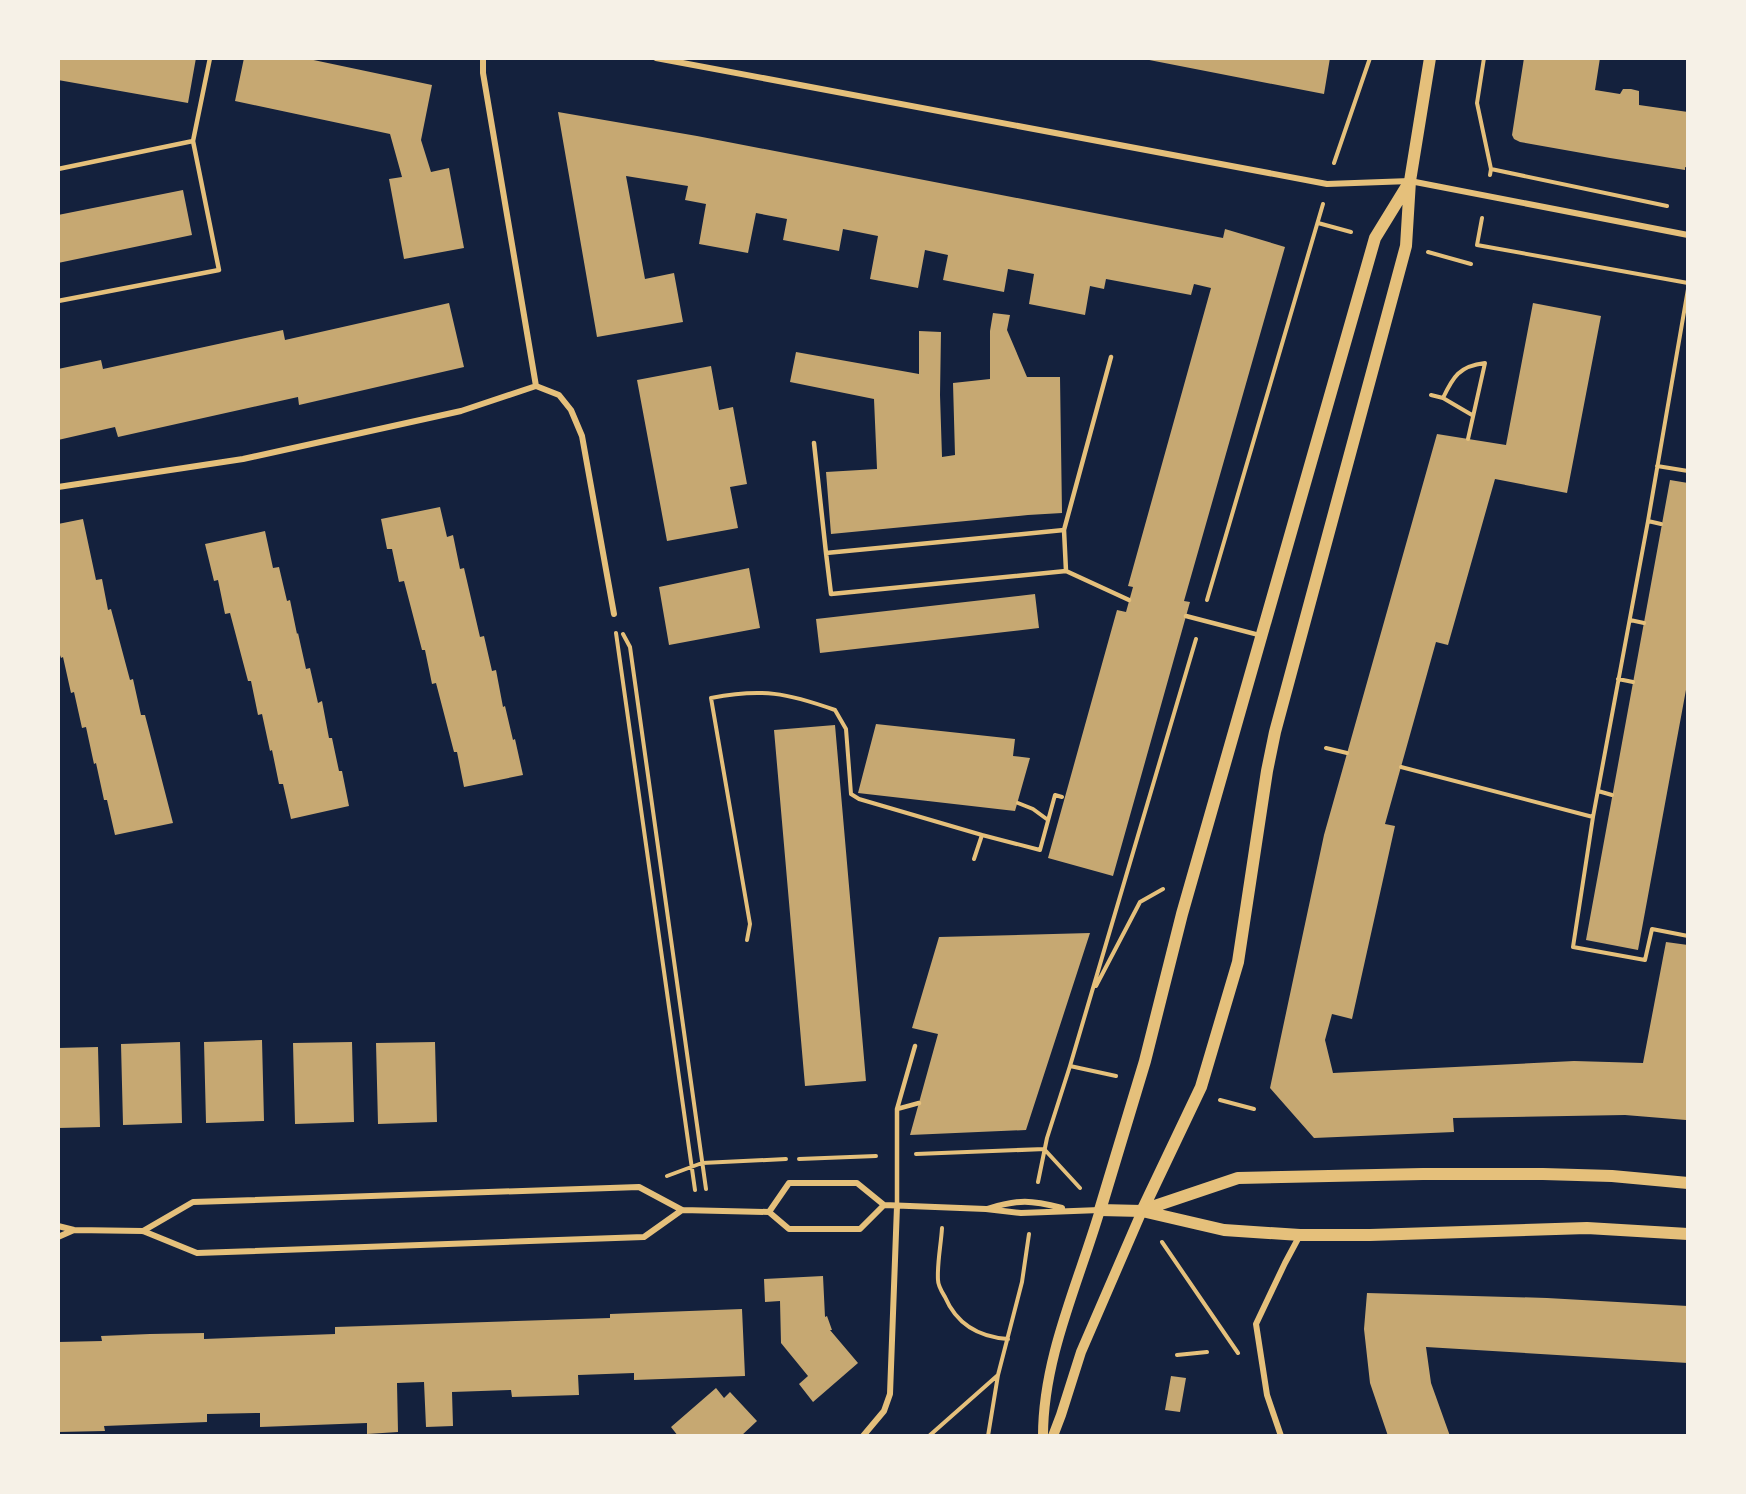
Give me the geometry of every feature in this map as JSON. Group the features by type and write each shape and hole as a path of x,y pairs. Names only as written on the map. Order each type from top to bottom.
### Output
{"main road":[{"path":"1142,1211 1201,1087 1238,962 1275,732 1406,246 1410,181 1430,58"},
{"path":"1410,181 1374,238 1182,914 1145,1061 1101,1210 1142,1211 1224,1230 1300,1235 1587,1228 1688,1234"},
{"path":"1142,1211 1238,1178 1543,1174 1612,1176 1688,1183"}],"street":[{"path":"483,58 483,74 536,386"},
{"path":"656,58 1327,184 1410,181 1688,235"},
{"path":"58,487 243,459 461,411 536,386 559,395 570,410 582,436 614,614"},
{"path":"769,1212 789,1184 857,1183 884,1205 986,1209 1021,1213 1101,1210 1064,1320 1047,1382 1043,1436"},
{"path":"143,1231 193,1202 639,1187 682,1210 769,1212 789,1229 860,1229 884,1205"},
{"path":"986,1209 1012,1202 1034,1201 1069,1210"},
{"path":"863,1436 884,1411 890,1394 897,1206"},
{"path":"58,1226 74,1230 143,1231 197,1253 644,1237 682,1210"},
{"path":"1053,1436 1081,1352 1142,1211"},
{"path":"58,1237 74,1230"},
{"path":"1281,1436 1267,1395 1256,1324 1300,1235"}],"lane":[{"path":"58,301 219,270 193,141 210,58"},
{"path":"58,169 193,141"},
{"path":"1066,571 1064,530 1112,357"},
{"path":"814,443 831,594 1066,571 1129,600"},
{"path":"826,553 1064,530"},
{"path":"1186,616 1261,635"},
{"path":"897,1206 897,1109 915,1046"},
{"path":"897,1109 919,1104"}],"path":[{"path":"1320,215 1327,184 1370,58"},
{"path":"1484,58 1477,103 1491,169 1676,208"},
{"path":"1318,223 1374,238"},
{"path":"1477,245 1688,283"},
{"path":"1406,246 1471,264"},
{"path":"1688,289 1593,817 1573,947 1646,960 1652,929 1688,936"},
{"path":"1443,398 1453,377 1465,368 1485,363 1468,439"},
{"path":"1431,395 1443,398 1472,415"},
{"path":"1657,466 1688,471"},
{"path":"1648,521 1661,524"},
{"path":"614,614 630,647 702,1163 639,1187"},
{"path":"614,614 698,1210"},
{"path":"1629,620 1644,623"},
{"path":"1618,679 1633,682"},
{"path":"747,940 750,924 711,698 740,692 772,692 835,710 846,729 851,794 859,799 982,835 1040,850 1055,795 1062,797"},
{"path":"1326,748 1347,753"},
{"path":"1401,767 1593,817"},
{"path":"1598,791 1612,795"},
{"path":"1018,803 1033,809 1048,820"},
{"path":"974,859 982,835"},
{"path":"1101,1210 1044,1149 1092,993 1140,902 1195,870"},
{"path":"943,1208 938,1282 946,1302 970,1328 991,1338 1008,1340"},
{"path":"1142,1211 1241,1358"},
{"path":"988,1436 998,1375 1017,1300"},
{"path":"1177,1355 1207,1352"},
{"path":"929,1436 998,1375"}],"building":[{"path":"58,58 196,58 188,103 58,80"},
{"path":"244,58 304,58 432,85 421,140 431,172 449,168 464,248 404,259 389,179 402,177 390,134 235,101"},
{"path":"1139,58 1330,58 1324,94"},
{"path":"1524,58 1600,58 1595,90 1620,94 1623,89 1631,89 1639,91 1639,105 1688,112 1688,168 1685,167 1685,170 1610,158 1514,139 1512,135"},
{"path":"558,112 697,136 1223,238 1225,229 1285,247 1184,601 1190,602 1113,876 1048,858 1117,610 1126,612 1133,587 1128,586 1211,288 1194,284 1191,295 1106,279 1104,289 1090,286 1085,315 1029,304 1034,274 1008,269 1004,292 943,280 948,255 925,250 918,288 870,279 878,236 843,229 839,251 783,240 787,219 756,213 748,253 699,244 706,204 685,200 688,186 626,176 645,279 674,273 683,322 597,337"},
{"path":"183,190 192,235 58,263 58,215"},
{"path":"449,303 464,367 299,405 298,397 118,437 115,427 58,440 58,369 101,360 103,369 283,330 285,340"},
{"path":"1533,303 1601,316 1567,493 1495,479 1448,645 1436,642 1385,824 1395,826 1352,1019 1332,1014 1325,1040 1333,1073 1574,1061 1643,1063 1666,942 1688,945 1688,1111 1686,1120 1625,1115 1453,1118 1454,1132 1314,1138 1270,1088 1324,835 1437,434 1506,445"},
{"path":"993,313 1010,315 1007,330 1027,377 1060,377 1062,513 831,534 826,472 877,469 874,399 790,382 796,352 919,374 919,331 941,332 942,457 955,455 953,383 990,379 990,331"},
{"path":"711,366 719,410 733,407 747,484 730,487 738,528 667,541 637,380"},
{"path":"1670,480 1688,483 1688,679 1638,950 1586,940"},
{"path":"440,507 447,537 453,535 460,569 464,568 480,637 484,636 492,671 496,670 503,707 505,706 513,740 515,739 523,775 464,787 457,752 454,752 436,683 432,684 425,650 422,650 404,581 399,582 392,549 387,549 381,519"},
{"path":"83,519 96,580 102,579 108,610 111,609 130,680 133,679 141,715 145,715 173,823 115,835 107,800 104,800 96,763 94,764 86,727 82,728 74,692 71,693 63,657 61,658 58,649 58,524"},
{"path":"265,531 273,568 279,567 287,601 290,600 306,669 310,668 318,703 322,701 329,738 332,738 339,771 342,771 349,806 291,819 283,784 279,784 262,714 258,715 251,681 248,681 230,613 225,614 218,580 214,581 205,544"},
{"path":"749,568 760,628 669,645 659,587"},
{"path":"1035,594 1039,628 820,653 816,619"},
{"path":"876,724 1015,739 1013,756 1030,758 1015,811 858,793"},
{"path":"835,725 866,1081 805,1086 774,730"},
{"path":"1090,933 1026,1130 910,1135 938,1034 912,1028 939,937"},
{"path":"262,1040 264,1121 206,1123 204,1042"},
{"path":"180,1042 182,1123 123,1125 121,1044"},
{"path":"352,1042 354,1122 295,1124 293,1043"},
{"path":"435,1042 437,1122 378,1124 376,1043"},
{"path":"98,1047 100,1127 58,1128 58,1048"},
{"path":"823,1276 825,1317 827,1316 832,1330 830,1330 858,1363 813,1402 799,1384 808,1376 781,1343 780,1301 765,1302 764,1279"},
{"path":"1367,1293 1547,1298 1688,1306 1688,1363 1426,1347 1431,1383 1450,1436 1388,1436 1370,1383 1364,1329"},
{"path":"742,1309 745,1376 634,1380 634,1373 578,1375 579,1395 512,1397 511,1390 452,1392 453,1426 426,1427 424,1382 397,1383 398,1432 367,1434 367,1423 260,1427 260,1413 207,1414 207,1422 104,1426 105,1431 58,1432 58,1342 102,1341 101,1336 150,1334 204,1333 204,1339 335,1334 335,1327 610,1318 610,1314"},
{"path":"1171,1376 1186,1378 1180,1412 1165,1410"},
{"path":"716,1388 724,1398 730,1392 757,1421 741,1436 678,1436 671,1427"}]}
